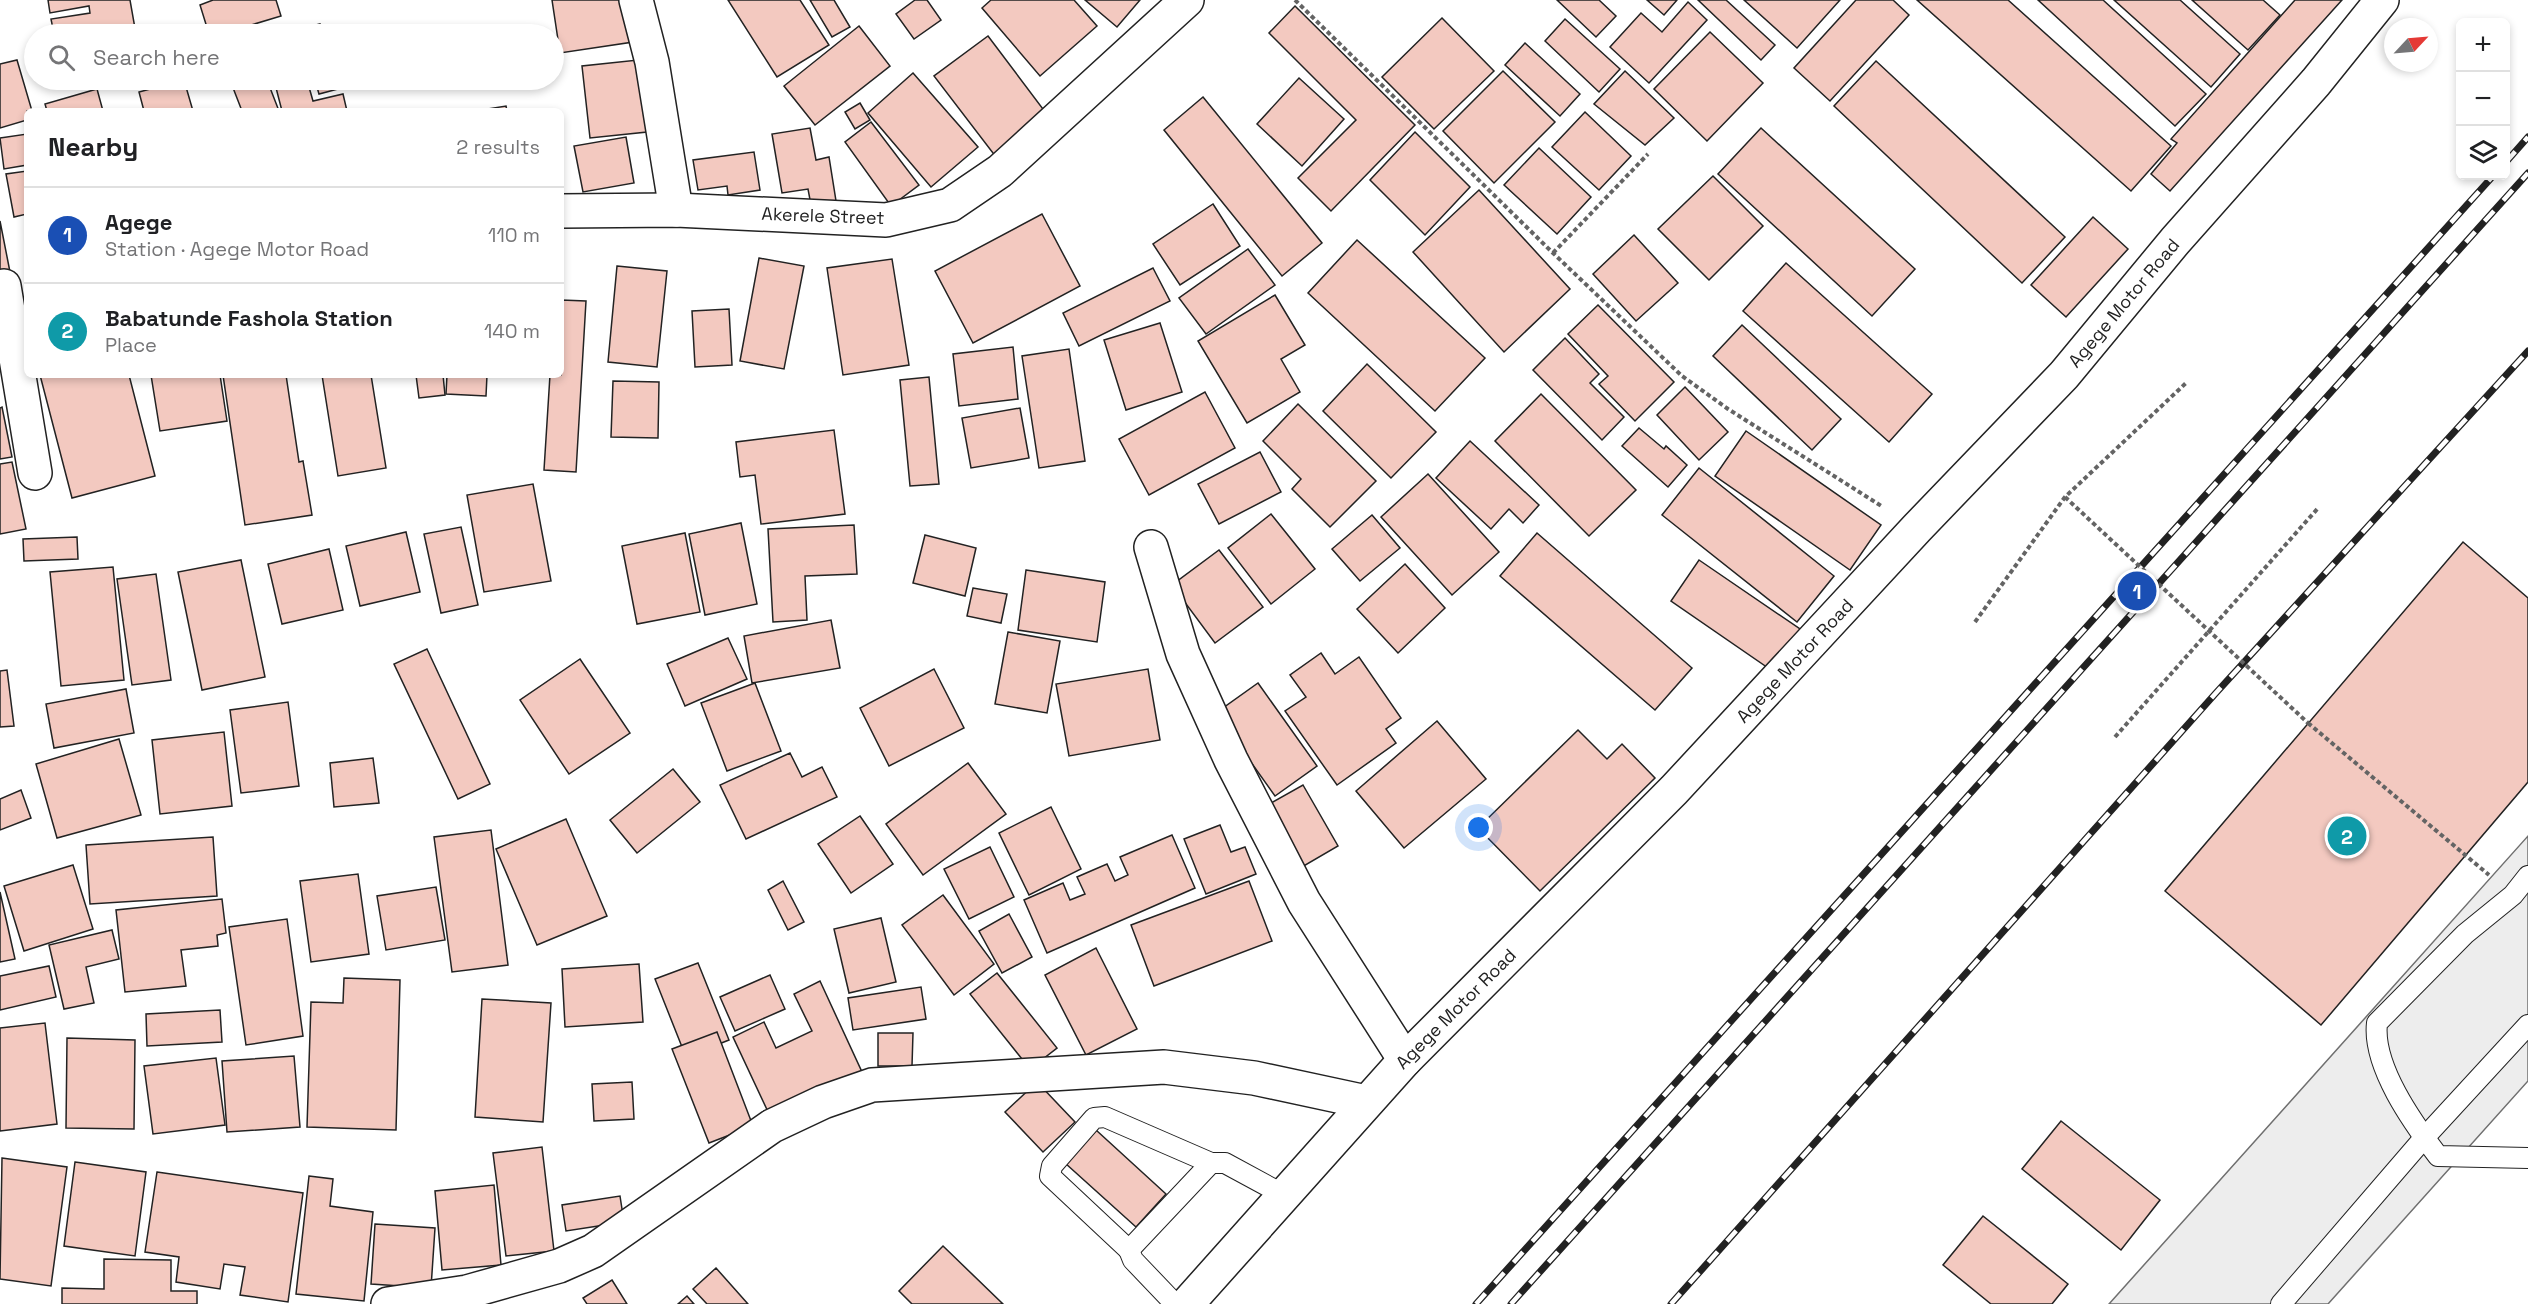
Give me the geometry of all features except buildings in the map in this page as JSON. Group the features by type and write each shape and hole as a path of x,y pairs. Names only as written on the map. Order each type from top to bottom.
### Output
{"street":[{"path":"636,0 652,62 676,210"},
{"name":"Akerele Street","path":"564,211 676,210 885,220 950,205 1000,171 1186,0"},
{"name":"Agege Motor Road","path":"1187,1304 1366,1102 1674,790 1917,528 2064,375 2175,241 2316,82 2382,0"},
{"path":"10,285 35,473"},
{"path":"1150,547 1183,654 1231,760 1304,902 1406,1060"},
{"path":"388,1304 467,1292 559,1266 593,1251 772,1126 823,1102 872,1085 1164,1067 1254,1078 1366,1102"}],"lane":[{"path":"2528,876 2513,895 2465,934 2377,1023 2376,1035 2389,1078 2410,1118 2438,1156 2528,1158"},
{"path":"2281,1304 2424,1138 2528,1025"},
{"path":"1175,1304 1133,1260 1129,1250 1050,1176 1052,1167 1094,1118 1105,1117 1211,1163 1226,1163 1284,1195"},
{"path":"1129,1250 1211,1163"}],"path":[{"path":"1295,0 1553,254 1682,376 1728,409 1917,528"},
{"path":"1553,254 1648,154"},
{"path":"1975,622 2065,497 2186,383"},
{"path":"2065,497 2308,723 2513,895"},
{"path":"2115,737 2319,507"}],"shaded area":[{"path":"2528,836 2528,1081 2328,1304 2109,1304"}],"railway":[{"path":"2510,157 2528,137"},
{"path":"1511,1304 2528,173"},
{"path":"1476,1304 2489,180"},
{"path":"1671,1304 2215,694 2528,351"}],"place":[{"name":"Agege","path":"2137,591"},
{"name":"Babatunde Fashola Station","path":"2347,836"}]}
